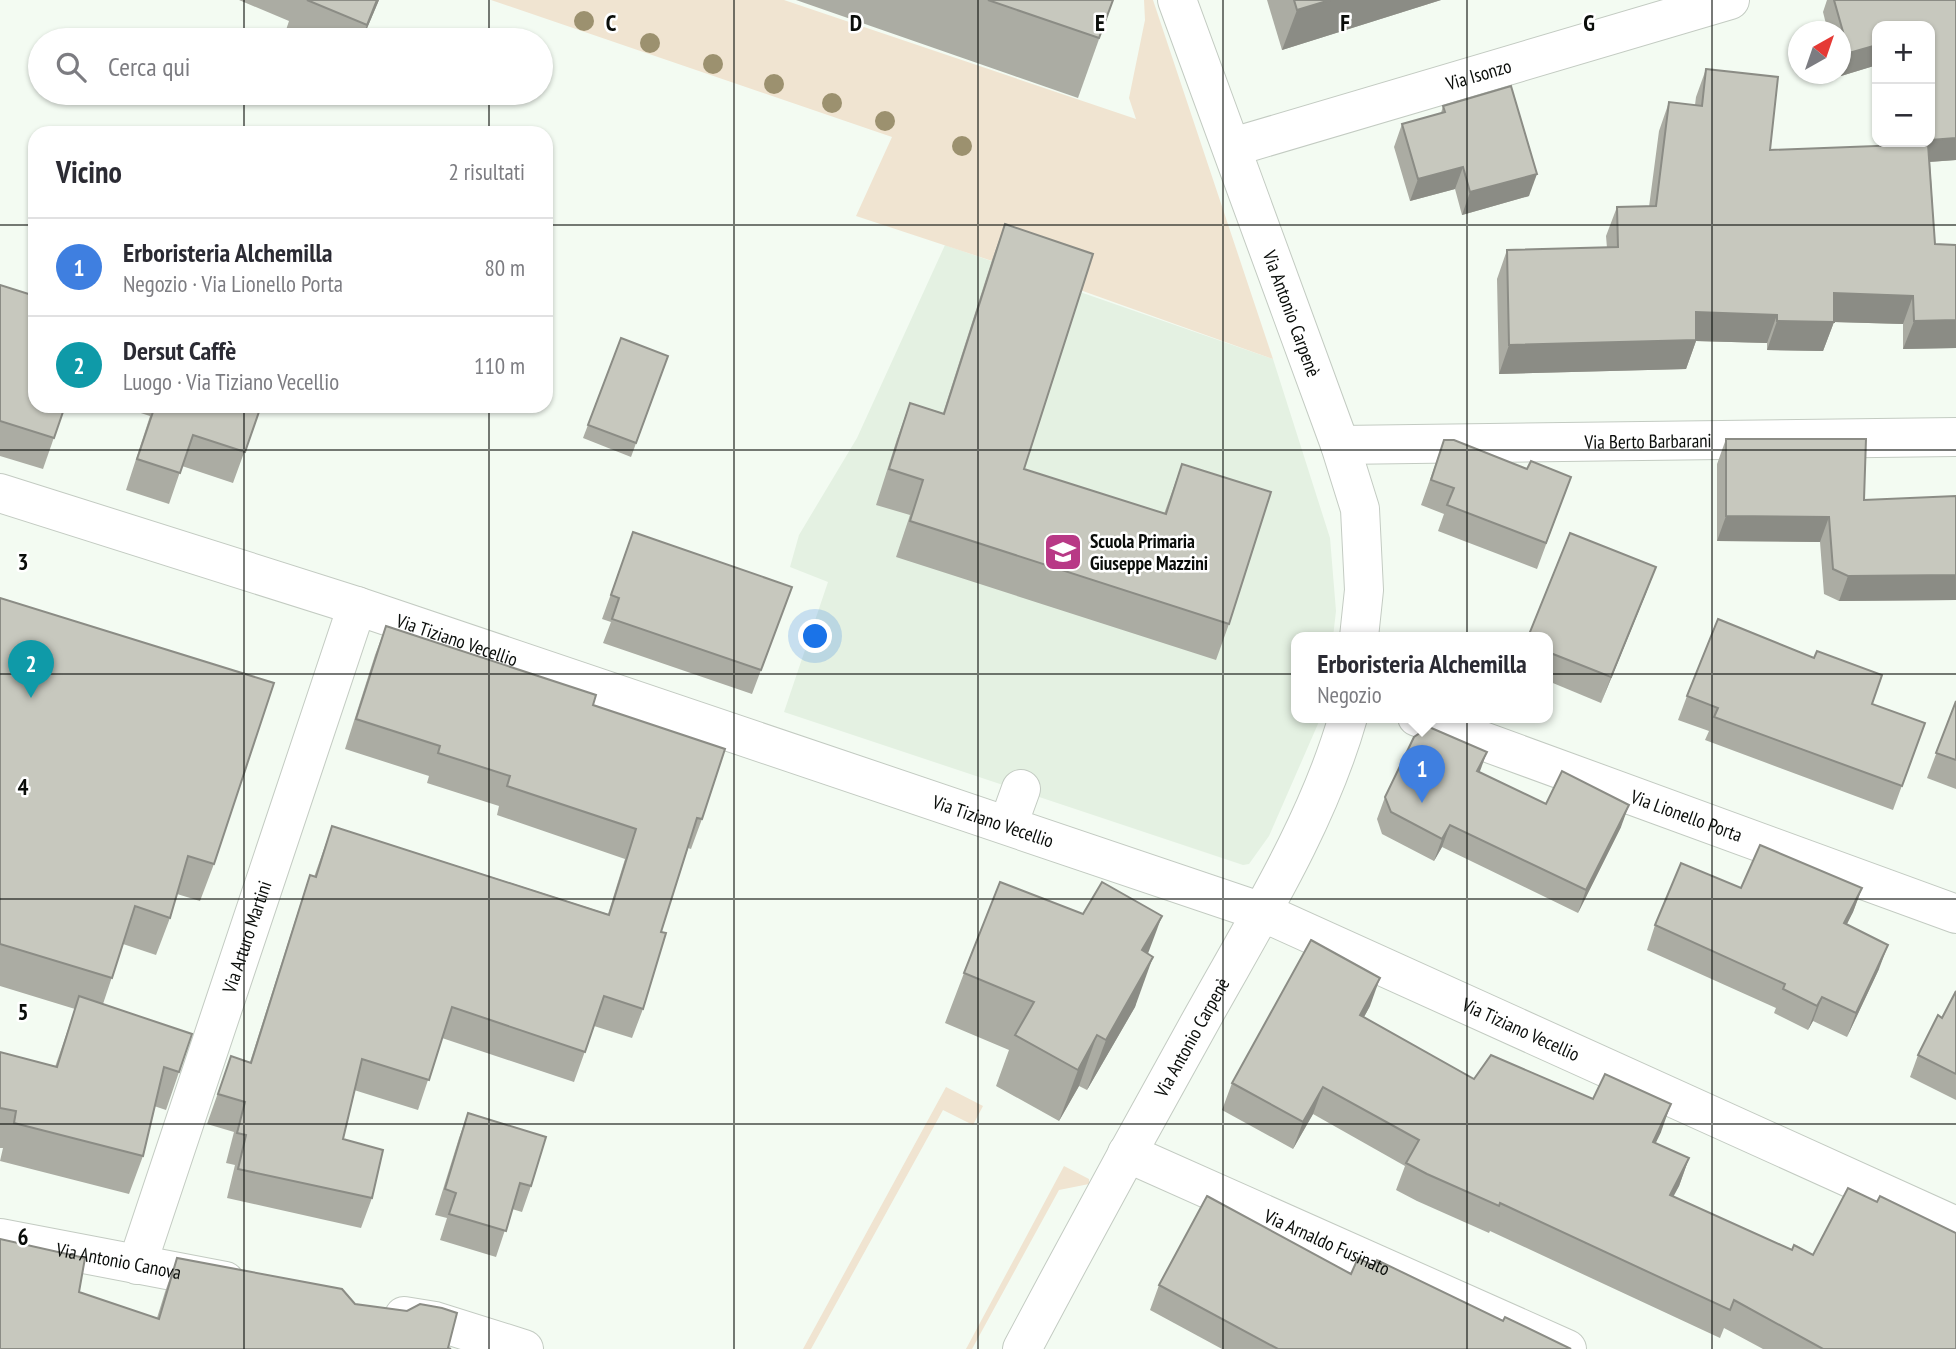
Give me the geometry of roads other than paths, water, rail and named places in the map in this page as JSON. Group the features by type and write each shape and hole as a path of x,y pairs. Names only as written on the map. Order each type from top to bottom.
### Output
{"street":[{"name":"Via Antonio Carpenè","path":"1177,0 1340,445 1360,509 1364,590 1360,632"},
{"name":"Via Isonzo","path":"1233,148 1724,1"},
{"name":"Via Berto Barbarani","path":"1340,445 1956,437"},
{"name":"Via Tiziano Vecellio","path":"0,493 357,607 1262,912 1956,1226"},
{"name":"Via Arturo Martini","path":"136,1265 357,607"},
{"name":"Via Antonio Carpenè","path":"1022,1349 1127,1153 1262,912 1333,771 1346,723"},
{"name":"Via Lionello Porta","path":"1433,723 1956,914"},
{"path":"1008,825 1021,789"},
{"name":"Via Arnaldo Fusinato","path":"1127,1153 1567,1349"},
{"name":"Via Antonio Canova","path":"0,1238 258,1288"},
{"path":"367,1308 435,1321 524,1349"}],"place":[{"name":"Scuola Primaria Giuseppe Mazzini","path":"1063,552"},
{"name":"Dersut Caffè","path":"31,698"},
{"name":"Erboristeria Alchemilla","path":"1422,803"}]}
